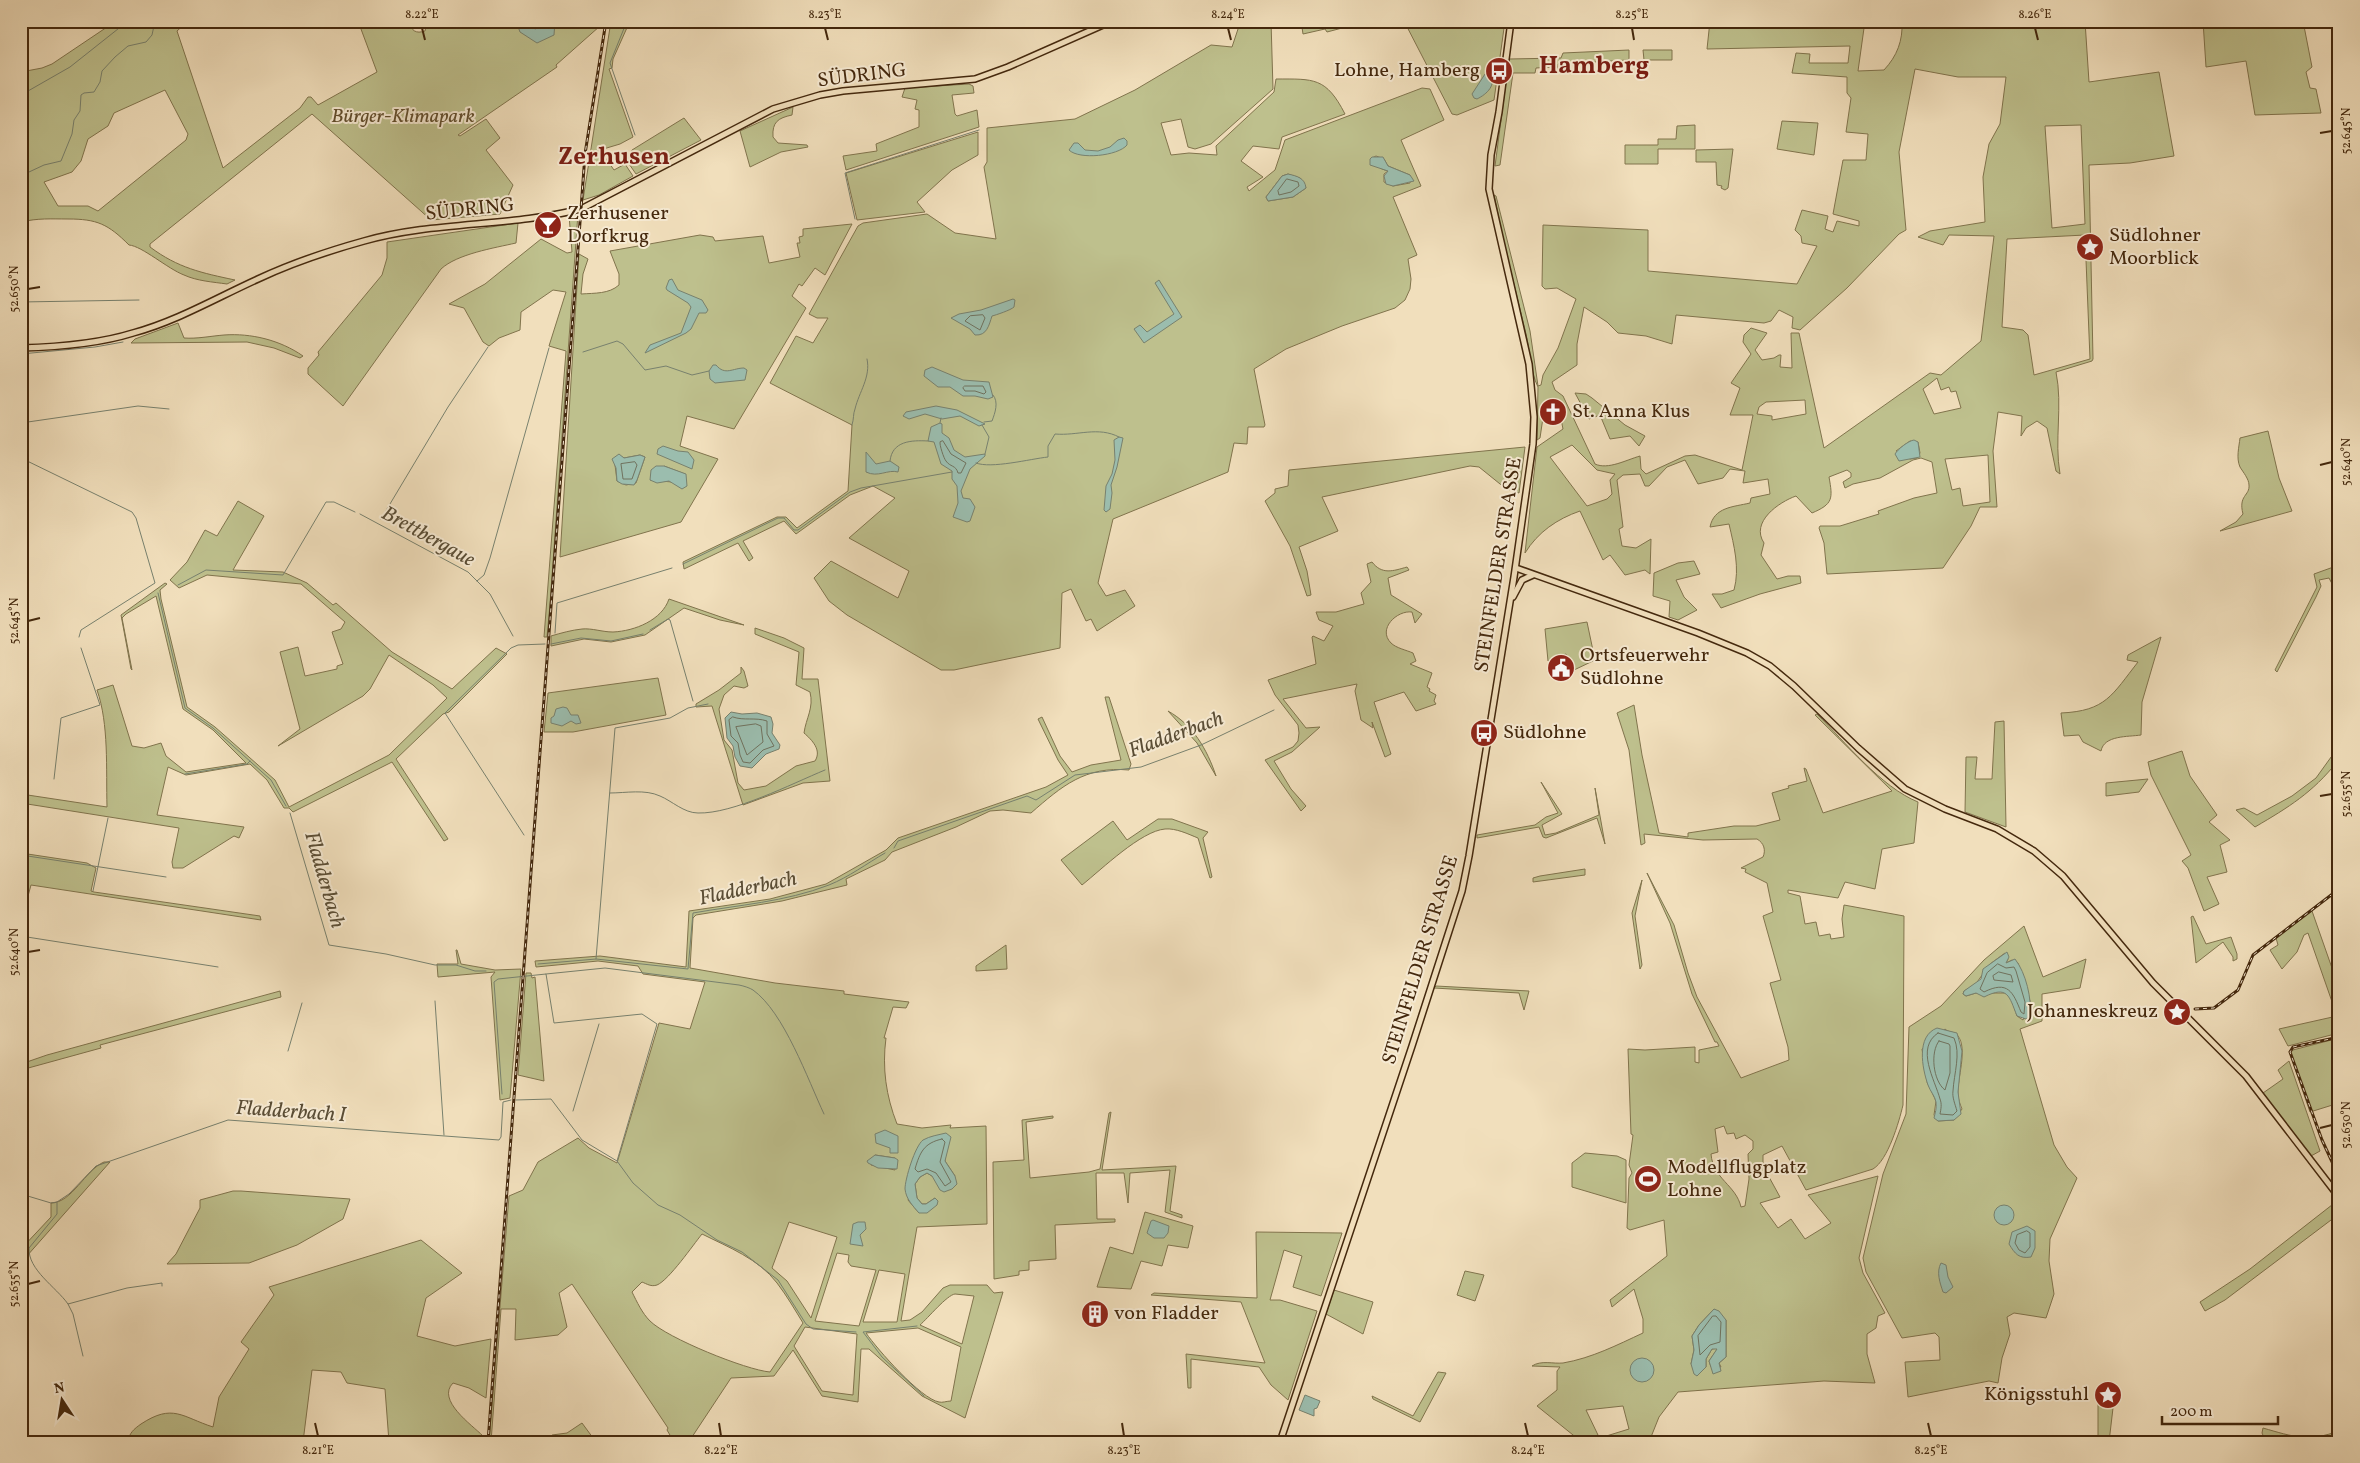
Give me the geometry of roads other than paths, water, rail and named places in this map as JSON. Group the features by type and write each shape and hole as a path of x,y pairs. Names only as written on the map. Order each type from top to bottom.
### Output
{"main road":[{"name":"SÜDRING","path":"21,348 98,341 135,333 173,319 284,267 366,240 410,232 554,215 581,209 773,109 820,95 844,91 975,79 1008,67 1112,21"},
{"name":"STEINFELDER STRASSE","path":"1280,1442 1462,891 1516,568 1532,453 1532,391 1526,344 1489,189 1490,155 1499,112 1511,21"},
{"path":"1516,568 1708,637 1747,653 1770,666 1794,686 1858,748 1905,789 1945,810 2008,835 2040,856 2063,876 2153,983 2246,1076 2339,1197"},
{"path":"1510,601 1522,580 1536,575"}],"water":[{"path":"516,21 529,21 529,24 535,29 542,26 543,21 555,21 554,35 537,43 520,32"},
{"path":"1490,73 1492,85 1490,89 1481,97 1474,98 1472,94 1485,74"},
{"path":"1124,138 1127,141 1127,145 1116,152 1107,154 1089,156 1069,150 1074,143 1078,143 1085,150 1098,151 1110,147 1118,140"},
{"path":"1372,157 1383,157 1388,166 1410,175 1414,181 1393,186 1386,184 1384,176 1388,171 1370,165"},
{"path":"1288,174 1302,180 1306,188 1293,197 1268,201 1266,197 1282,176"},
{"path":"672,279 678,290 702,300 708,310 706,313 699,313 691,329 686,333 645,353 650,345 681,333 691,307 688,303 667,290 669,280"},
{"path":"1159,280 1182,317 1144,343 1134,329 1140,325 1147,332 1174,314 1155,283"},
{"path":"1013,299 1015,300 1014,307 992,316 985,332 979,335 975,335 970,329 951,318 959,314 981,310"},
{"path":"713,365 726,371 744,368 747,370 745,380 715,383 710,379 709,371"},
{"path":"932,367 963,380 989,382 993,397 988,399 963,396 950,387 938,387 924,376 925,370"},
{"path":"936,406 957,410 985,424 979,426 960,416 942,419 925,414 909,419 903,416 906,412"},
{"path":"942,424 942,433 949,438 954,450 965,457 985,454 970,469 961,491 963,498 970,499 975,507 970,521 967,522 953,517 958,503 957,486 952,479 952,471 941,464 934,442 928,441 931,427"},
{"path":"1119,437 1123,438 1111,485 1110,509 1106,512 1104,510 1106,486 1112,474 1115,460 1114,440"},
{"path":"1914,440 1918,442 1920,457 1899,461 1895,454 1903,446"},
{"path":"663,446 688,452 694,460 692,469 657,454 658,449"},
{"path":"866,452 876,464 890,461 899,467 898,472 870,474 866,472"},
{"path":"619,454 624,458 640,455 645,457 634,485 622,484 617,481 616,468 612,459"},
{"path":"656,466 664,466 686,474 687,486 682,489 669,481 657,483 650,480 651,470"},
{"path":"567,708 571,715 578,715 581,723 576,724 571,721 562,726 551,723 551,718 554,716 556,709"},
{"path":"731,712 742,714 757,713 771,717 773,724 772,733 780,745 779,749 766,754 752,768 740,766 735,757 733,746 727,738 725,718"},
{"path":"2007,952 2009,957 2006,963 2015,959 2022,971 2027,986 2030,1016 2026,1019 2017,1016 2007,994 2003,992 1984,997 1976,993 1966,996 1963,994 1964,991 1981,979 1983,969"},
{"path":"1937,1028 1957,1033 1962,1051 1958,1092 1961,1114 1954,1120 1938,1121 1934,1118 1936,1102 1928,1085 1924,1070 1923,1045 1930,1032"},
{"path":"885,1130 898,1136 898,1153 890,1153 890,1148 876,1143 875,1134"},
{"path":"946,1133 951,1137 945,1161 955,1176 957,1184 952,1189 944,1192 940,1190 932,1176 927,1173 920,1177 915,1184 917,1198 922,1204 926,1204 935,1198 938,1201 937,1205 927,1213 919,1213 908,1199 905,1189 911,1163 923,1140"},
{"path":"875,1155 895,1158 898,1160 897,1169 878,1168 868,1163 867,1161"},
{"path":"2004,1205 2011,1208 2014,1215 2011,1222 2004,1225 1997,1222 1994,1215 1997,1208"},
{"path":"1153,1220 1169,1226 1168,1233 1164,1238 1154,1238 1147,1233"},
{"path":"865,1222 866,1229 860,1235 863,1246 850,1244 853,1224"},
{"path":"2027,1226 2035,1231 2035,1248 2031,1257 2023,1257 2015,1253 2009,1244 2012,1232"},
{"path":"1941,1263 1946,1265 1948,1277 1953,1287 1946,1293 1943,1292 1939,1278"},
{"path":"1714,1309 1719,1311 1726,1320 1726,1357 1719,1363 1721,1371 1713,1374 1709,1361 1717,1349 1712,1349 1706,1359 1706,1367 1697,1376 1694,1374 1691,1364 1694,1350 1692,1336 1699,1325"},
{"path":"1642,1358 1651,1361 1654,1370 1651,1379 1642,1382 1633,1379 1630,1370 1633,1361"},
{"path":"1305,1395 1320,1401 1317,1408 1314,1409 1314,1416 1299,1410"}],"waterway":[{"path":"21,95 70,67 128,21"},
{"path":"21,169 24,172 29,172 44,165 61,161 72,134 74,120 80,111 81,95 94,92 100,82 102,71 128,46 146,42 152,35 155,21"},
{"path":"627,21 610,63 635,135"},
{"path":"855,219 845,173 979,130"},
{"path":"21,302 139,300"},
{"path":"583,352 617,341 623,344 645,370 666,366 692,375 709,371"},
{"path":"21,354 95,347 123,342"},
{"path":"381,519 448,407 488,347"},
{"path":"477,581 484,575 490,558 549,348"},
{"path":"852,425 854,411 866,378 867,359"},
{"path":"984,422 992,421 996,404 993,395"},
{"path":"21,423 138,406 169,409"},
{"path":"940,423 941,418"},
{"path":"982,425 989,437 985,454"},
{"path":"976,463 991,465 1048,457 1048,446 1055,434 1103,432 1119,437"},
{"path":"890,461 894,449 903,443 928,441"},
{"name":"Brettbergaue","path":"21,458 132,512 136,518 155,583 81,630 79,637"},
{"name":"Brettbergaue","path":"683,564 778,518 784,518 794,530 798,530 850,492 861,488 952,472"},
{"name":"Brettbergaue","path":"178,585 206,570 283,575 326,502 334,502 355,512"},
{"name":"Brettbergaue","path":"360,514 468,572 490,594 513,636"},
{"name":"Brettbergaue","path":"555,633 557,603 672,568"},
{"name":"Fladderbach","path":"158,593 185,708 213,728 271,780 286,806"},
{"path":"650,630 668,619 670,620 693,701"},
{"path":"551,644 581,638 611,641 643,634"},
{"path":"524,835 445,713 511,648 518,645 545,644"},
{"path":"54,779 61,718 100,705 81,648"},
{"path":"596,959 615,728 670,718 688,708 708,704"},
{"name":"Fladderbach","path":"894,848 898,841 1027,796 1036,800 1075,775 1141,767 1201,745 1274,710"},
{"path":"185,774 247,764 250,761"},
{"path":"610,793 635,792 654,794 688,811 698,813 712,812 745,804 825,770"},
{"name":"Fladderbach","path":"290,813 329,945 386,954 435,965 456,965 475,971 486,971"},
{"path":"93,891 108,818"},
{"name":"Fladderbach","path":"538,964 596,959 688,969 693,913 778,899 812,891 844,878 885,853"},
{"path":"21,855 166,877"},
{"path":"21,938 27,937 218,967"},
{"path":"546,974 605,968 739,985 752,989 764,1000 785,1030 824,1114"},
{"name":"Fladderbach I","path":"502,1094 494,982 498,979 546,974 554,1023 642,1014 657,1024 617,1161 582,1140 551,1099 516,1100"},
{"path":"435,1001 444,1135"},
{"path":"288,1051 302,1003"},
{"path":"573,1111 599,1024"},
{"name":"Fladderbach I","path":"21,1194 51,1203 57,1202 69,1194 96,1166 228,1120 499,1140 501,1137 503,1102 511,1100"},
{"path":"617,1161 633,1183 658,1205 680,1215 717,1240 742,1252 778,1280 806,1324 813,1329 856,1332"},
{"path":"57,1203 57,1214 29,1248 33,1264 68,1304 127,1288 162,1283 162,1286"},
{"path":"68,1304 73,1314 83,1356"},
{"path":"917,1326 863,1332 882,1357 924,1396"}],"railway":[{"path":"488,1442 585,154 606,21"},
{"path":"2195,1009 2214,1008 2238,990 2253,955 2339,889"},
{"path":"2334,1166 2322,1140 2290,1052 2293,1047 2339,1037"}],"place":[{"name":"Lohne, Hamberg","path":"1499,71"},
{"name":"Zerhusener Dorfkrug","path":"548,225"},
{"name":"Südlohner Moorblick","path":"2090,247"},
{"name":"St. Anna Klus","path":"1553,412"},
{"name":"Ortsfeuerwehr Südlohne","path":"1561,668"},
{"name":"Südlohne","path":"1484,733"},
{"name":"Johanneskreuz","path":"2177,1012"},
{"name":"Modellflugplatz Lohne","path":"1648,1179"},
{"name":"von Fladder","path":"1095,1314"},
{"name":"Königsstuhl","path":"2108,1395"}],"district":[{"name":"Hamberg","path":"1594,66"},
{"name":"Zerhusen","path":"614,157"}],"park label":[{"name":"Bürger-Klimapark","path":"403,117"}]}
